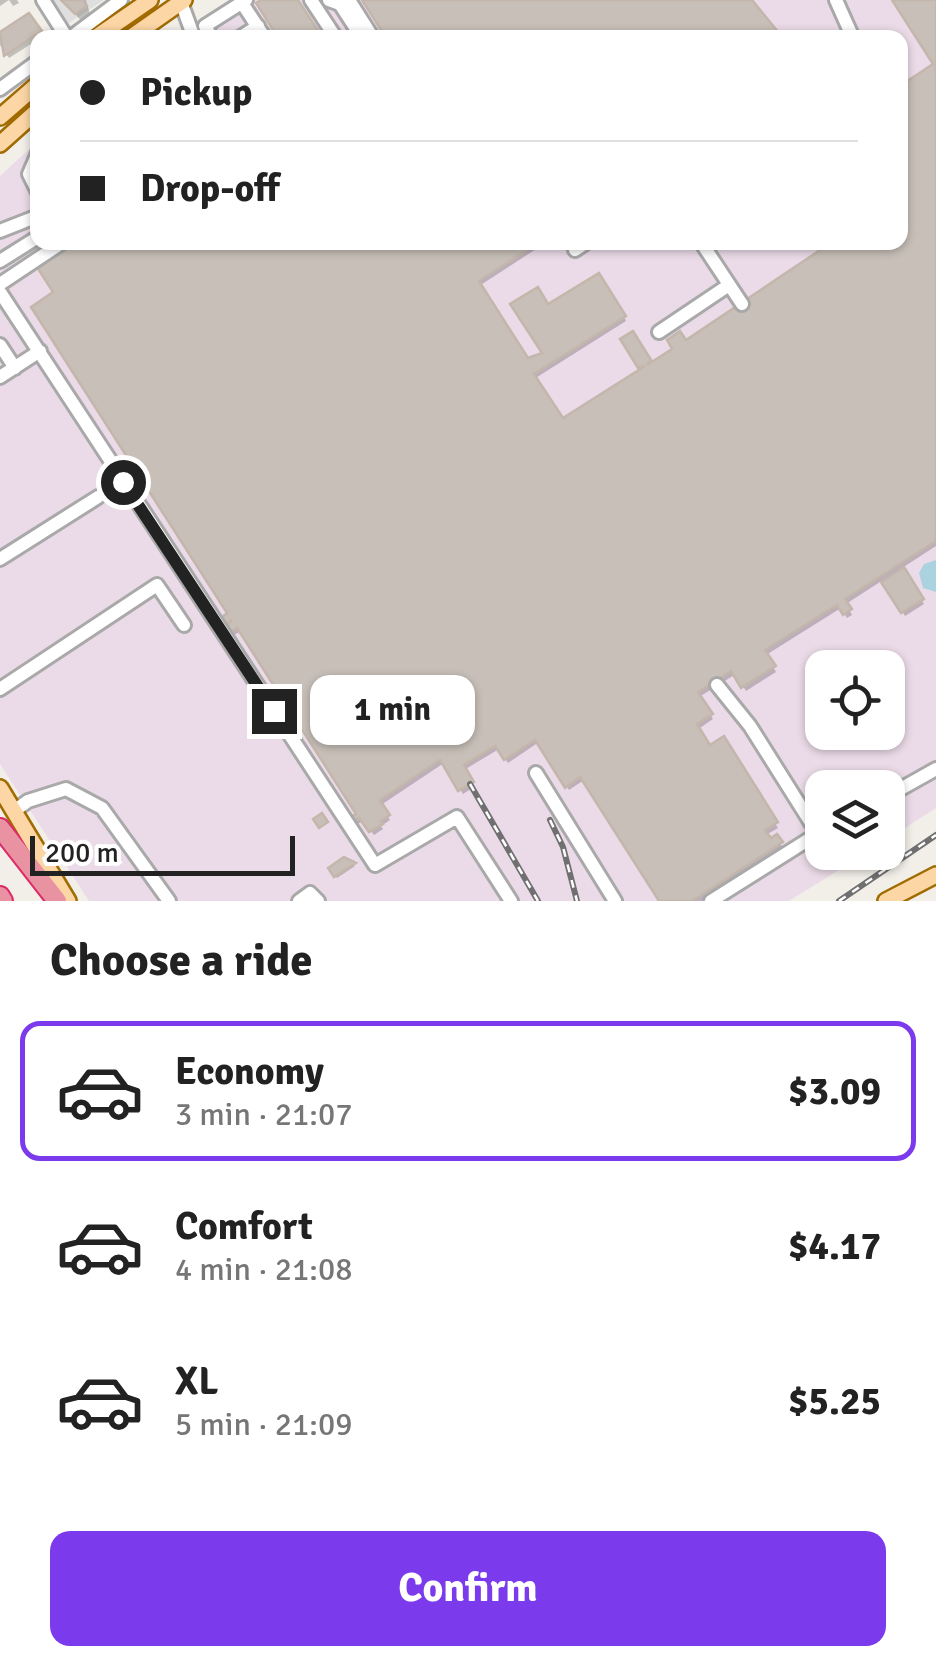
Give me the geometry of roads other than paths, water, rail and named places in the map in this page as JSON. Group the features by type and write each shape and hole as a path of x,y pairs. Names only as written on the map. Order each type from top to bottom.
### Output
{"highway":[{"path":"0,828 57,901"}],"main road":[{"path":"98,30 150,0"},
{"path":"144,30 183,1"},
{"path":"0,117 30,90"},
{"path":"0,144 30,117"},
{"path":"0,788 68,901"},
{"path":"886,901 912,898 936,876"}],"lane":[{"path":"43,0 63,30"},
{"path":"311,0 331,30"},
{"path":"329,0 340,4 357,30"},
{"path":"349,0 368,30"},
{"path":"836,0 849,30"},
{"path":"94,30 114,1"},
{"path":"183,1 192,30"},
{"path":"207,30 205,26 244,1 260,30"},
{"path":"0,90 30,67"},
{"path":"0,231 30,219"},
{"path":"0,261 30,242"},
{"path":"0,284 51,250"},
{"path":"707,250 742,304"},
{"path":"659,332 729,285"},
{"path":"0,292 375,864 457,817 510,901"},
{"path":"0,345 14,368"},
{"path":"0,377 40,351"},
{"path":"0,559 98,497"},
{"path":"0,689 157,585 184,625"},
{"path":"716,685 805,810"},
{"path":"905,786 936,769"},
{"path":"536,773 615,901"},
{"path":"14,812 28,802 66,789 102,808 168,901"},
{"path":"711,901 805,841"},
{"path":"299,901 310,894 318,901"}],"water":[{"path":"936,560 936,592 923,588 919,573 924,564"}],"railway":[{"path":"470,784 538,901"},
{"path":"550,820 563,847 577,901"},
{"path":"839,901 936,835"}]}
